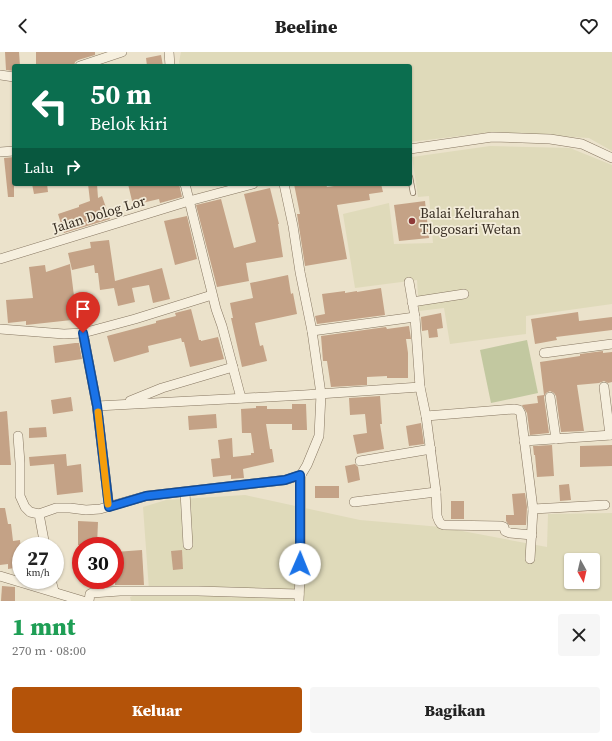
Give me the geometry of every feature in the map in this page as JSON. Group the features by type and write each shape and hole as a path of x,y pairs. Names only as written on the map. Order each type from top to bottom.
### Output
{"street":[{"path":"86,64 122,52"},
{"path":"169,52 170,64"},
{"path":"0,75 12,76"},
{"path":"412,149 492,137 550,139 582,144 612,158"},
{"path":"0,152 12,151"},
{"path":"185,186 212,295 222,326 241,398"},
{"name":"Jalan Dolog Lor","path":"0,259 189,201 245,186"},
{"path":"18,436 20,496 25,507 30,512 39,514 56,508 86,510 100,509 146,496 285,480 300,475 307,466 319,436 320,394 312,331 284,186"},
{"path":"409,282 415,317 420,387 431,449 437,516 439,522 444,525 501,526 504,527 507,533 532,535"},
{"path":"412,302 464,294"},
{"path":"0,329 64,334 83,333 136,319 212,295"},
{"path":"312,331 415,317"},
{"path":"83,333 97,406 109,507"},
{"path":"544,353 612,344"},
{"path":"123,404 162,388 233,367"},
{"path":"97,406 420,387"},
{"path":"524,440 611,435 604,387"},
{"path":"550,396 556,438"},
{"path":"426,416 514,409 519,410 521,414 533,509 530,559"},
{"path":"360,461 431,449"},
{"path":"89,601 90,594 92,593 120,591 198,591 299,597 300,475"},
{"path":"185,492 188,545"},
{"path":"354,502 436,492"},
{"path":"533,509 605,505"},
{"path":"39,514 43,537"},
{"path":"0,576 54,591 83,601"}],"lane":[{"path":"412,186 413,193"}],"shaded area":[{"path":"181,52 612,52 612,151 589,138 493,132 412,142 412,64 180,64"},
{"path":"490,146 570,148 612,165 612,304 526,316 526,334 450,344 444,308 419,311 417,280 355,288 343,214 389,203 394,244 433,243 429,196 418,197 412,157"},
{"path":"245,495 360,520 441,527 547,547 548,514 612,513 612,601 131,601 130,597 149,590 143,507 166,500"}],"green space":[{"path":"527,340 538,393 491,403 480,350"}],"building":[{"path":"5,52 19,52 20,64 12,64 12,71 6,70"},
{"path":"36,52 95,52 95,55 78,60 74,64 36,64"},
{"path":"161,55 163,64 147,64 146,58"},
{"path":"12,157 12,186 14,186 14,197 8,197 4,158"},
{"path":"32,186 47,186 48,192 34,194"},
{"path":"88,186 97,186 98,198 102,196 110,219 64,233 58,214 79,207 79,205 90,201"},
{"path":"128,186 179,186 182,197 160,203 159,199 133,205"},
{"path":"294,186 382,186 383,192 369,194 370,200 337,205 347,259 305,266 297,214 300,214"},
{"path":"270,188 279,224 283,257 246,263 249,281 217,287 196,205 221,199 234,248 256,242 244,194"},
{"name":"Balai Kelurahan Tlogosari Wetan","path":"425,201 429,238 399,241 394,205"},
{"path":"187,216 197,259 175,265 164,221"},
{"path":"109,240 115,281 162,268 170,299 153,303 149,285 132,288 135,302 118,306 114,288 100,290 98,273 95,273 94,265 72,270 68,253 91,248 90,242"},
{"path":"70,264 74,296 78,296 81,319 26,325 26,321 8,323 6,300 33,298 29,267 45,265 46,272"},
{"path":"288,275 291,294 293,293 297,314 255,323 260,346 263,345 267,361 242,367 231,318 233,318 230,303 253,298 250,283"},
{"path":"381,288 385,315 317,324 315,316 325,314 322,294 345,291 345,293 357,292"},
{"path":"191,309 199,340 201,341 218,337 224,359 190,367 184,342 182,342 181,338 148,346 149,352 114,362 107,336 156,323 156,321 176,316 175,313"},
{"path":"578,312 579,321 612,317 612,330 556,337 557,340 535,344 531,319"},
{"path":"441,313 443,328 437,329 438,337 429,338 428,330 422,331 421,317"},
{"path":"409,326 411,339 406,339 408,353 408,378 387,378 387,376 367,377 367,385 331,387 327,361 323,361 321,336 386,327 387,329"},
{"path":"79,343 82,359 55,363 53,346"},
{"path":"603,351 603,353 612,352 612,382 608,383 604,381 599,383 577,385 584,431 561,432 556,396 550,391 546,393 544,397 549,433 530,435 527,413 522,405 538,403 537,396 544,395 540,362"},
{"path":"380,396 382,424 380,424 384,449 357,454 353,435 367,433 365,414 350,415 349,398"},
{"path":"71,397 73,411 53,414 51,400"},
{"path":"292,404 306,404 307,430 292,430 292,424 266,424 270,449 272,449 274,462 243,469 244,478 231,479 231,475 213,477 211,459 220,458 218,440 232,438 233,457 251,455 251,453 254,453 251,433 242,433 241,409 256,408 256,406 267,406 267,409 292,409"},
{"path":"7,411 11,465 0,465 0,412"},
{"path":"216,414 217,428 189,430 188,416"},
{"path":"421,423 424,444 409,446 406,426"},
{"path":"46,427 47,437 29,438 29,428"},
{"path":"552,445 554,476 537,477 533,446"},
{"path":"612,445 612,466 580,467 580,446"},
{"path":"66,454 67,466 81,464 83,492 57,495 54,464 30,466 29,457"},
{"path":"355,464 358,467 360,480 348,483 345,466"},
{"path":"569,484 571,500 560,501 559,485"},
{"path":"315,486 339,486 339,498 315,498"},
{"path":"525,493 527,507 526,525 509,525 506,521 506,515 514,515 512,494"},
{"path":"451,501 464,501 464,519 451,519"},
{"path":"0,508 5,508 8,524 11,524 13,537 12,568 8,569 8,564 0,565"},
{"path":"78,521 98,522 97,537 78,537"},
{"path":"142,550 144,585 124,585 124,551"},
{"path":"182,550 183,569 173,570 171,551"},
{"path":"2,586 12,587 12,589 15,589 15,601 1,601"}],"slow traffic":[{"path":"98,412 108,504"}],"place":[{"name":"Balai Kelurahan Tlogosari Wetan","path":"412,221"}],"route":[{"path":"83,333 97,406 109,507 146,496 285,480 300,475 300,564"}]}
